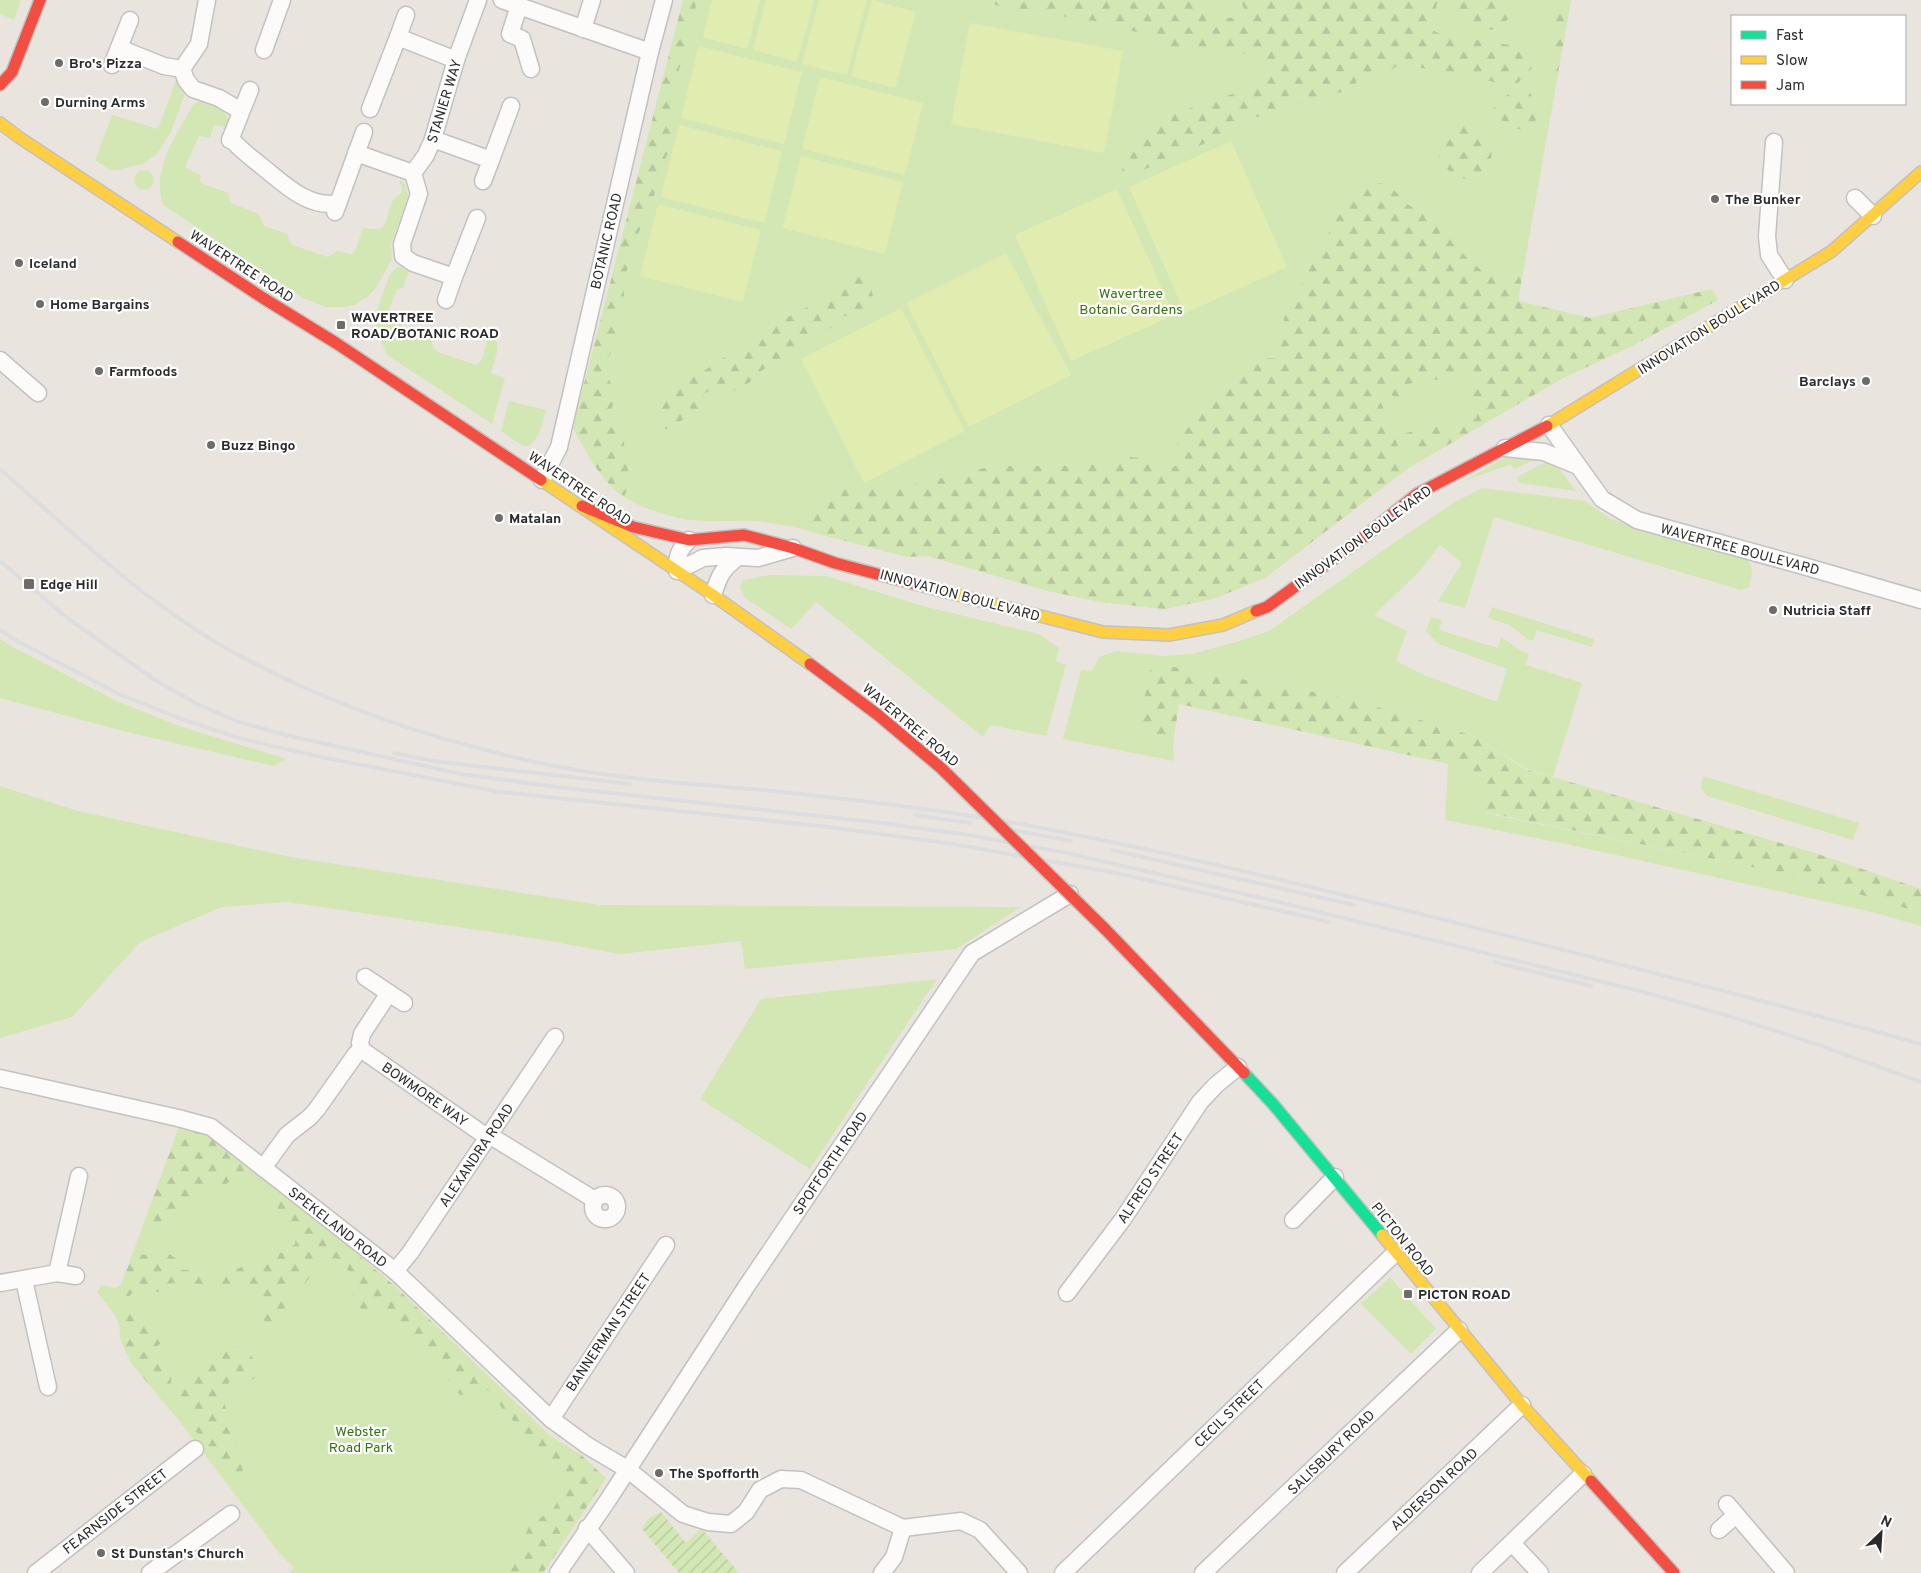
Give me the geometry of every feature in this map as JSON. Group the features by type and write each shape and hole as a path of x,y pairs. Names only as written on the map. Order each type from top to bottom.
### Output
{"main road":[{"path":"0,85 12,72 40,0"},
{"name":"WAVERTREE ROAD","path":"0,123 263,298 336,343 582,506 810,664 878,715 941,768 1105,929"},
{"name":"INNOVATION BOULEVARD","path":"582,506 633,527 690,540 744,535 793,548 834,563 1103,632 1169,635 1223,625 1268,607 1365,536 1417,494 1549,426 1832,251 1921,172"},
{"name":"PICTON ROAD","path":"1105,929 1273,1104 1522,1405 1674,1573"}],"street":[{"path":"182,69 199,44 207,0"},
{"path":"264,50 282,0"},
{"name":"STANIER WAY","path":"413,173 426,155 433,139 456,60 478,0"},
{"path":"502,0 650,52"},
{"path":"583,29 592,0"},
{"name":"BOTANIC ROAD","path":"542,480 559,447 650,52 664,0"},
{"path":"519,6 510,34 522,39 532,69"},
{"path":"370,109 406,15"},
{"path":"112,65 130,20"},
{"path":"398,37 456,60"},
{"path":"119,48 164,66 182,69"},
{"path":"182,69 191,87 219,98 241,111"},
{"path":"250,90 230,141 285,186 299,195 336,209 364,132"},
{"path":"483,181 511,106"},
{"path":"433,139 491,160"},
{"path":"1774,142 1767,236 1768,255 1786,280"},
{"path":"356,153 413,173 419,194 402,244 403,256 413,263 454,277"},
{"path":"1855,198 1872,216"},
{"path":"446,300 477,218"},
{"path":"0,360 38,393"},
{"name":"WAVERTREE BOULEVARD","path":"1549,426 1602,499 1637,520 1921,600"},
{"path":"1505,448 1544,452 1578,466"},
{"path":"690,540 678,554 677,571 704,558 738,556 758,558 793,548"},
{"path":"713,595 718,578 725,566 738,556"},
{"name":"SPOFFORTH ROAD","path":"558,1573 746,1287 972,953 1070,894"},
{"path":"365,976 404,1003"},
{"path":"263,1168 287,1135 318,1109 356,1054 362,1050 360,1043 362,1034 389,993"},
{"name":"ALEXANDRA ROAD","path":"394,1271 410,1253 555,1037"},
{"name":"BOWMORE WAY","path":"362,1050 488,1136 595,1200"},
{"name":"ALFRED STREET","path":"1067,1293 1123,1219 1200,1102 1216,1085 1238,1067"},
{"name":"SPEKELAND ROAD","path":"0,1078 178,1118 211,1128 394,1271 551,1418 588,1446 627,1469 683,1514 708,1522 731,1524 746,1512 760,1490 781,1479 801,1480 903,1528"},
{"path":"57,1273 79,1176"},
{"path":"1293,1220 1334,1177"},
{"name":"BANNERMAN STREET","path":"551,1418 666,1245"},
{"name":"CECIL STREET","path":"1063,1573 1395,1253"},
{"path":"0,1283 57,1273 76,1276"},
{"path":"24,1280 48,1387"},
{"name":"SALISBURY ROAD","path":"1203,1573 1459,1330"},
{"name":"ALDERSON ROAD","path":"1345,1573 1522,1405"},
{"name":"FEARNSIDE STREET","path":"36,1573 195,1449"},
{"path":"1480,1573 1583,1474"},
{"path":"1719,1530 1732,1509 1786,1573"},
{"path":"150,1573 231,1514"},
{"path":"882,1573 894,1557 903,1528 961,1521 980,1530 1020,1573"},
{"path":"588,1528 626,1573"},
{"path":"1512,1543 1540,1573"}],"green space":[{"path":"0,0 21,0 14,20 0,14"},
{"name":"Wavertree Botanic Gardens","path":"683,0 1571,0 1518,301 1590,318 1712,289 1718,300 1632,346 1563,378 1407,469 1266,577 1216,598 1165,609 1101,602 1048,591 928,556 907,557 836,537 782,525 755,521 692,520 662,514 630,501 615,490 597,468 573,427"},
{"path":"683,0 696,0 695,15 676,80 672,107 671,143 652,202 635,241 624,278 624,297 617,315 618,335 611,353 604,363 615,397 611,411 617,418 622,430 626,456 630,485 624,496 608,483 601,474 588,456 573,427"},
{"path":"712,0 760,0 747,49 703,37"},
{"path":"766,0 814,0 797,62 753,50"},
{"path":"819,0 867,0 847,75 802,64"},
{"path":"872,0 916,12 895,88 851,76"},
{"path":"977,0 1108,0 1116,2 1121,0 1207,0 1204,3 1204,10 1218,19 1239,17 1247,19 1241,0 1438,0 1429,28 1438,33 1510,45 1524,53 1532,68 1518,83 1499,84 1470,74 1431,70 1401,63 1383,76 1358,76 1354,89 1292,104 1258,117 1241,115 1229,133 1136,173 1122,171 1122,163 1134,147 1138,136 1173,114 1259,85 1270,76 1261,63 1235,48 1213,45 1177,53 1160,46 1143,34 1106,23 1003,7"},
{"path":"1462,0 1513,0 1515,5 1503,25 1491,30 1476,27 1463,19 1459,12"},
{"path":"1559,0 1571,0 1552,107 1547,99 1553,71 1555,26"},
{"path":"970,23 1123,51 1104,153 951,124"},
{"path":"699,46 802,72 784,144 681,118"},
{"path":"177,77 184,89 184,96 171,132 156,155 143,164 117,170 110,170 95,160 112,115 158,129"},
{"path":"820,77 923,103 905,175 802,149"},
{"path":"1523,89 1530,92 1536,114 1534,124 1526,131 1508,124 1492,112 1504,97 1514,91"},
{"path":"197,102 214,105 224,112 229,122 228,128 215,125 211,138 199,136 186,168 201,175 200,181 203,184 228,193 231,203 259,214 264,226 287,234 292,245 328,257 337,251 352,254 356,249 363,227 373,229 384,225 392,202 402,192 399,180 405,184 408,196 391,245 392,260 375,289 366,298 354,305 345,307 325,307 305,299 163,205 160,179 167,153 193,105"},
{"path":"679,125 782,151 764,223 661,197"},
{"path":"1468,125 1486,137 1491,149 1491,156 1486,170 1476,178 1464,179 1453,173 1443,164 1438,153 1439,142 1448,132"},
{"path":"1231,141 1287,267 1185,313 1129,187"},
{"path":"801,156 903,182 885,254 782,228"},
{"path":"144,170 151,173 154,180 151,187 144,190 137,187 134,180 137,173"},
{"path":"1381,183 1394,190 1407,204 1434,219 1469,260 1487,275 1498,278 1513,270 1526,254 1518,301 1590,318 1712,289 1718,300 1632,346 1563,378 1417,463 1406,433 1477,418 1468,375 1400,385 1403,394 1396,398 1383,389 1369,383 1377,392 1407,469 1266,577 1216,598 1165,609 1101,602 1048,591 928,556 907,557 807,531 815,515 846,488 910,485 994,466 1082,466 1128,456 1142,459 1165,471 1179,464 1181,450 1177,442 1214,396 1237,372 1255,359 1275,358 1280,348 1284,318 1335,221 1351,198 1364,187"},
{"path":"1117,189 1174,315 1071,361 1015,235"},
{"path":"658,204 761,230 743,302 640,276"},
{"path":"1006,253 1071,375 969,427 906,303"},
{"path":"400,267 409,272 403,288 397,289 389,310 391,317 401,321 403,330 432,341 433,348 438,352 476,365 482,360 489,332 494,336 497,351 491,373 505,378 492,424 387,355 376,329 376,312 390,274"},
{"path":"863,271 869,275 874,303 863,316 844,316 811,344 789,358 768,366 744,387 723,392 716,386 704,394 702,409 695,411 669,429 657,427 660,408 667,394 727,356 755,347 762,334 773,325 826,297 840,284"},
{"path":"901,308 965,431 864,483 801,359"},
{"path":"509,401 546,410 538,434 529,446 523,446 501,431"},
{"path":"1536,454 1535,460 1514,469 1510,464 1462,482 1506,457"},
{"path":"1546,457 1556,464 1576,491 1519,483 1517,477 1544,463"},
{"path":"1482,488 1585,501 1611,519 1662,536 1745,558 1751,568 1748,588 1741,590 1494,517 1465,608 1438,601 1462,563 1440,545 1419,572 1374,615 1407,631 1396,661 1424,675 1497,702 1507,669 1438,644 1426,631 1431,617 1442,620 1439,630 1498,648 1501,637 1529,654 1526,665 1582,683 1553,777 1525,768 1474,736 1348,698 1169,666 1151,740 1173,743 1174,761 1063,739 1081,670 1092,671 1099,657 1116,651 1165,656 1192,654 1269,631 1401,538 1455,502"},
{"path":"769,575 826,576 923,606 1039,634 1059,648 1056,661 1066,665 1046,736 990,725 983,737 816,602 791,629 744,597 740,587 743,580"},
{"path":"1492,607 1594,639 1592,647 1537,630 1533,641 1527,639 1510,625 1488,618"},
{"path":"0,639 117,701 182,727 287,759 273,766 123,731 0,698"},
{"path":"1169,666 1348,698 1474,736 1525,769 1812,852 1921,889 1921,913 1873,898 1762,869 1484,812 1485,777 1448,764 1179,704 1173,743 1151,740 1139,728 1150,670"},
{"path":"1448,764 1485,777 1485,813 1762,869 1873,898 1921,913 1921,926 1872,912 1571,845 1445,820"},
{"path":"1703,776 1859,823 1853,840 1707,796 1701,788"},
{"path":"0,786 78,811 291,857 600,905 1021,907 956,949 745,969 741,941 620,954 538,939 287,902 222,907 140,942 72,1017 0,1038"},
{"path":"937,979 810,1169 700,1099 761,999"},
{"name":"Webster Road Park","path":"179,1127 210,1134 348,1245 396,1287 550,1436 581,1455 606,1478 543,1573 289,1573 294,1568 279,1553 184,1427 131,1363 120,1337 120,1324 97,1292 101,1285 116,1288 121,1285"},
{"path":"179,1127 210,1134 252,1167 246,1174 235,1174 226,1185 217,1184 209,1172 204,1177 208,1186 190,1196 184,1216 177,1218 170,1226 153,1229 145,1220"},
{"path":"281,1191 396,1287 550,1436 581,1455 606,1478 543,1573 510,1573 529,1526 553,1509 568,1485 565,1469 524,1432 488,1390 460,1395 448,1380 443,1360 421,1355 415,1334 397,1327 388,1315 372,1309 361,1309 352,1292 352,1274 336,1258 319,1263 305,1284 294,1287 288,1293 290,1311 288,1316 272,1332 261,1316 257,1304 240,1287 224,1288 219,1276 254,1262 266,1252 285,1253 295,1244 297,1230 283,1220 277,1205"},
{"path":"166,1252 177,1259 174,1271 205,1271 206,1279 202,1287 180,1287 174,1283 167,1284 164,1292 135,1291 128,1297 120,1295 116,1288 121,1285 131,1259 140,1255"},
{"path":"1390,1277 1436,1329 1411,1354 1361,1304"},
{"path":"137,1311 145,1314 164,1334 161,1343 156,1347 172,1370 171,1383 163,1388 152,1388 142,1377 127,1354 121,1340 117,1320 127,1312"},
{"path":"238,1346 248,1349 257,1367 255,1378 246,1383 240,1379 230,1381 222,1394 242,1466 243,1478 231,1480 226,1477 207,1446 208,1440 193,1430 185,1410 177,1401 181,1383 188,1374 210,1359"},
{"path":"661,1512 686,1543 701,1528 739,1573 679,1573 642,1529 648,1519"}],"railway":[{"path":"0,469 108,564 164,608 224,647 263,668 345,705 387,721 473,747 516,758 585,771 687,784 763,790 905,806 1047,829 1155,851 1699,984 1921,1044"},
{"path":"0,561 66,617 155,680 197,704 239,722 286,735 461,774 557,787 882,823 968,835 1067,853 1274,901 1640,991 1729,1016 1816,1044 1921,1082"},
{"path":"0,630 17,641 121,695 179,718 242,739 326,758 500,792 829,827 953,844 1117,873 1329,922"},
{"path":"394,753 433,761 630,784"},
{"path":"915,815 970,823"},
{"path":"1012,830 1071,841"},
{"path":"1112,850 1354,905"},
{"path":"1494,962 1591,986"}],"traffic: fast":[{"path":"1244,1073 1273,1104 1382,1235"}],"traffic: slow":[{"path":"0,123 178,242"},
{"path":"1547,426 1832,251 1921,172"},
{"path":"541,480 713,595 810,664"},
{"path":"915,584 1103,632 1169,635 1223,625 1256,611"},
{"path":"1382,1235 1522,1405 1591,1481"}],"traffic: jam":[{"path":"0,85 12,72 40,0"},
{"path":"178,242 336,343 541,480"},
{"path":"1256,611 1267,607 1365,536 1417,494 1547,426"},
{"path":"582,506 633,527 689,540 744,535 793,548 835,563 915,584"},
{"path":"810,664 878,715 941,768 1105,929"},
{"path":"1105,929 1244,1073"},
{"path":"1591,1481 1674,1573"}],"place":[{"name":"Bro's Pizza","path":"59,63"},
{"name":"Durning Arms","path":"45,102"},
{"name":"The Bunker","path":"1715,199"},
{"name":"Iceland","path":"19,263"},
{"name":"Home Bargains","path":"40,304"},
{"name":"WAVERTREE ROAD/BOTANIC ROAD","path":"341,325"},
{"name":"Farmfoods","path":"99,371"},
{"name":"Barclays","path":"1866,381"},
{"name":"Buzz Bingo","path":"211,445"},
{"name":"Matalan","path":"499,518"},
{"name":"Edge Hill","path":"29,584"},
{"name":"Nutricia Staff","path":"1773,610"},
{"name":"PICTON ROAD","path":"1408,1294"},
{"name":"The Spofforth","path":"659,1473"},
{"name":"St Dunstan's Church","path":"101,1553"}]}
